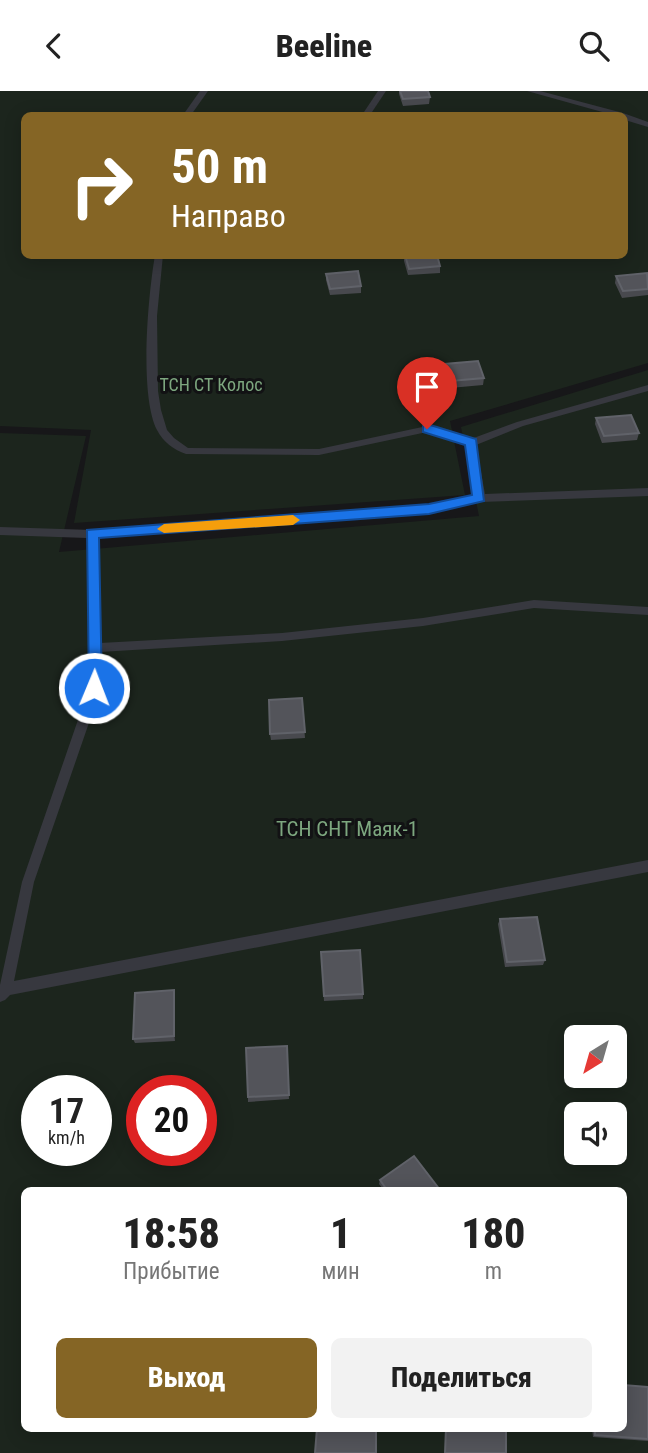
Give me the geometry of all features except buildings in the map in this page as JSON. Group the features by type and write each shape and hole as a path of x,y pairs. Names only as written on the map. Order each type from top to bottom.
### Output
{"lane":[{"path":"189,112 204,91"},
{"path":"368,112 383,91"},
{"path":"531,91 608,112"},
{"path":"628,118 648,125"},
{"path":"159,259 154,328 154,387 159,424 170,443 187,450 319,452 427,429 471,443 520,424 648,388"},
{"path":"471,443 480,498"},
{"path":"0,531 92,534 429,509 480,498 648,492"},
{"path":"92,534 94,688 28,882 3,993 648,866"},
{"path":"95,648 282,637 423,622 534,604 648,611"}],"green space":[{"name":"ТСН СТ Колос","path":"0,91 648,91 648,363 450,421 465,495 74,523 91,430 0,426"},
{"name":"ТСН СНТ Маяк-1","path":"648,370 648,1453 0,1453 0,433 86,436 59,552 479,516 461,427"}],"slow traffic":[{"path":"164,529 293,520"}],"route":[{"path":"94,688 92,534 429,509 480,498 471,443 427,429"}]}
